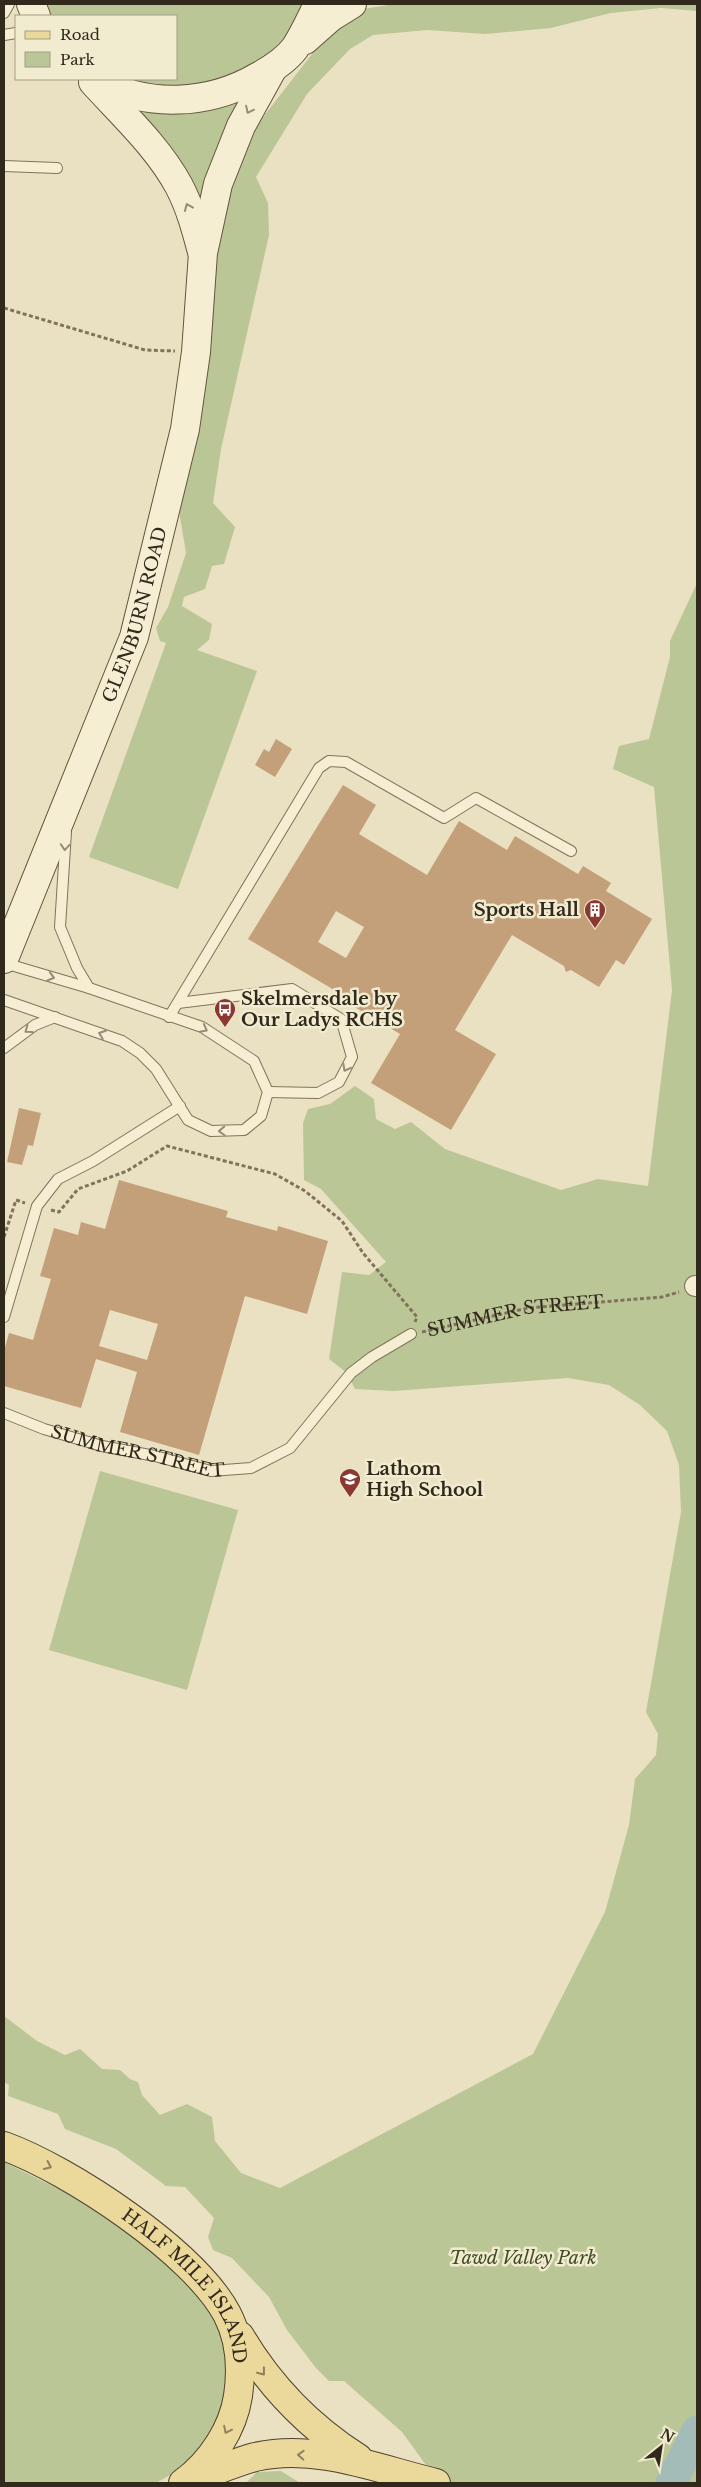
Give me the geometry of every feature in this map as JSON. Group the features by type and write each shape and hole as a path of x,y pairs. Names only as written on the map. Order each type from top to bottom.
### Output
{"main road":[{"name":"HALF MILE ISLAND","path":"4,2146 60,2172 105,2200 188,2266 214,2293 228,2315 236,2339 239,2358 240,2382 236,2407 227,2431 213,2454 185,2482"},
{"path":"228,2315 258,2368 284,2399 335,2444 367,2464"},
{"path":"185,2482 255,2458 281,2454 336,2458 367,2464 436,2483"}],"street":[{"path":"294,49 318,4"},
{"path":"98,80 108,86 131,94 160,100 191,99 217,94 245,84 273,68 331,18 352,4"},
{"name":"GLENBURN ROAD","path":"4,959 134,637 185,429 196,352 203,253 218,184 229,153 256,95 273,68"},
{"name":"GLENBURN ROAD","path":"91,80 164,161 183,195 203,253"}],"lane":[{"path":"4,13 9,4"},
{"path":"4,166 57,168"},
{"path":"169,1017 319,768 329,761 346,762 444,818 476,798 571,852"},
{"path":"68,799 60,927 77,968 89,988"},
{"path":"4,964 89,988 202,1027 254,1061 268,1092 260,1116 244,1130 211,1132 188,1120 156,1069 140,1053 122,1041 4,1000"},
{"path":"178,1003 292,989 341,1019 352,1057 339,1082 318,1093 268,1092"},
{"path":"4,1048 35,1025 55,1017"},
{"path":"4,1317 37,1206 58,1179 93,1161 180,1106"},
{"name":"SUMMER STREET","path":"4,1413 102,1446 155,1456 211,1471 251,1468 290,1448 351,1373 372,1357 412,1334"}],"path":[{"path":"4,308 145,350 196,352"},
{"path":"4,1237 16,1200 59,1212 78,1189 127,1171 167,1146 275,1174 305,1191 342,1221 363,1253 417,1317 412,1334"},
{"name":"SUMMER STREET","path":"412,1334 528,1308 662,1298 696,1286"}],"green space":[{"path":"41,4 307,4 281,43 267,57 242,73 227,79 197,88 182,90 157,88 124,80 178,80 178,15 48,15"},
{"path":"394,4 697,4 697,11 661,8 611,13 551,28 485,34 427,30 373,35 350,49 307,94 256,177 268,203 269,235 221,449 213,503 235,527 224,564 212,566 205,589 184,597 182,606 212,624 209,640 197,650 257,671 178,889 89,857 166,643 160,641 156,628 168,607 186,553 177,499 198,391 220,234 233,178 257,125 329,32 363,9"},
{"path":"245,94 201,202 128,104"},
{"name":"Tawd Valley Park","path":"697,583 697,2483 426,2483 430,2466 426,2465 402,2432 344,2381 329,2381 316,2368 287,2330 269,2297 232,2258 213,2250 208,2237 214,2218 185,2187 166,2186 116,2149 65,2129 58,2114 8,2096 9,2085 4,2082 4,2016 37,2041 65,2055 80,2049 102,2069 120,2070 130,2079 138,2082 142,2095 160,2115 187,2104 212,2117 215,2141 241,2173 280,2188 533,2054 605,1912 629,1825 635,1779 656,1755 658,1734 646,1712 681,1512 679,1465 667,1431 640,1405 609,1385 568,1378 394,1391 355,1389 347,1373 329,1359 342,1272 369,1275 386,1262 321,1189 304,1180 303,1123 308,1109 330,1104 355,1086 374,1099 376,1119 395,1129 411,1122 445,1149 561,1190 598,1179 648,1186 672,990 654,787 613,769 619,746 649,739 670,657 670,641"},
{"path":"100,1471 238,1510 187,1690 49,1650"},
{"path":"4,2162 73,2196 110,2219 180,2273 214,2313 227,2350 226,2400 209,2437 192,2459 156,2483 4,2483"},
{"path":"281,2471 300,2483 246,2483 257,2472"}],"building":[{"path":"276,739 292,749 275,777 255,765 264,749 269,752"},
{"path":"343,785 376,805 359,834 427,875 459,821 507,850 515,836 578,874 583,866 611,883 606,891 652,919 624,965 616,960 599,987 571,970 566,972 564,966 512,935 455,1030 496,1054 451,1130 371,1083 400,1034 348,1003 351,1000 248,939","holes":["336,911 364,927 346,958 318,942"]},
{"path":"19,1108 41,1113 33,1146 28,1145 22,1165 7,1162"},
{"path":"119,1180 228,1211 226,1217 277,1231 278,1226 328,1241 307,1314 245,1296 199,1455 120,1432 137,1372 96,1359 81,1408 4,1386 4,1351 9,1333 33,1340 51,1279 40,1276 54,1228 78,1235 81,1222 105,1229","holes":["110,1310 158,1324 147,1360 99,1346"]}],"waterway":[{"path":"671,2483 697,2431"}],"place":[{"name":"Sports Hall","path":"595,929"},
{"name":"Skelmersdale by Our Ladys RCHS","path":"225,1028"},
{"name":"Lathom High School","path":"350,1498"}]}
